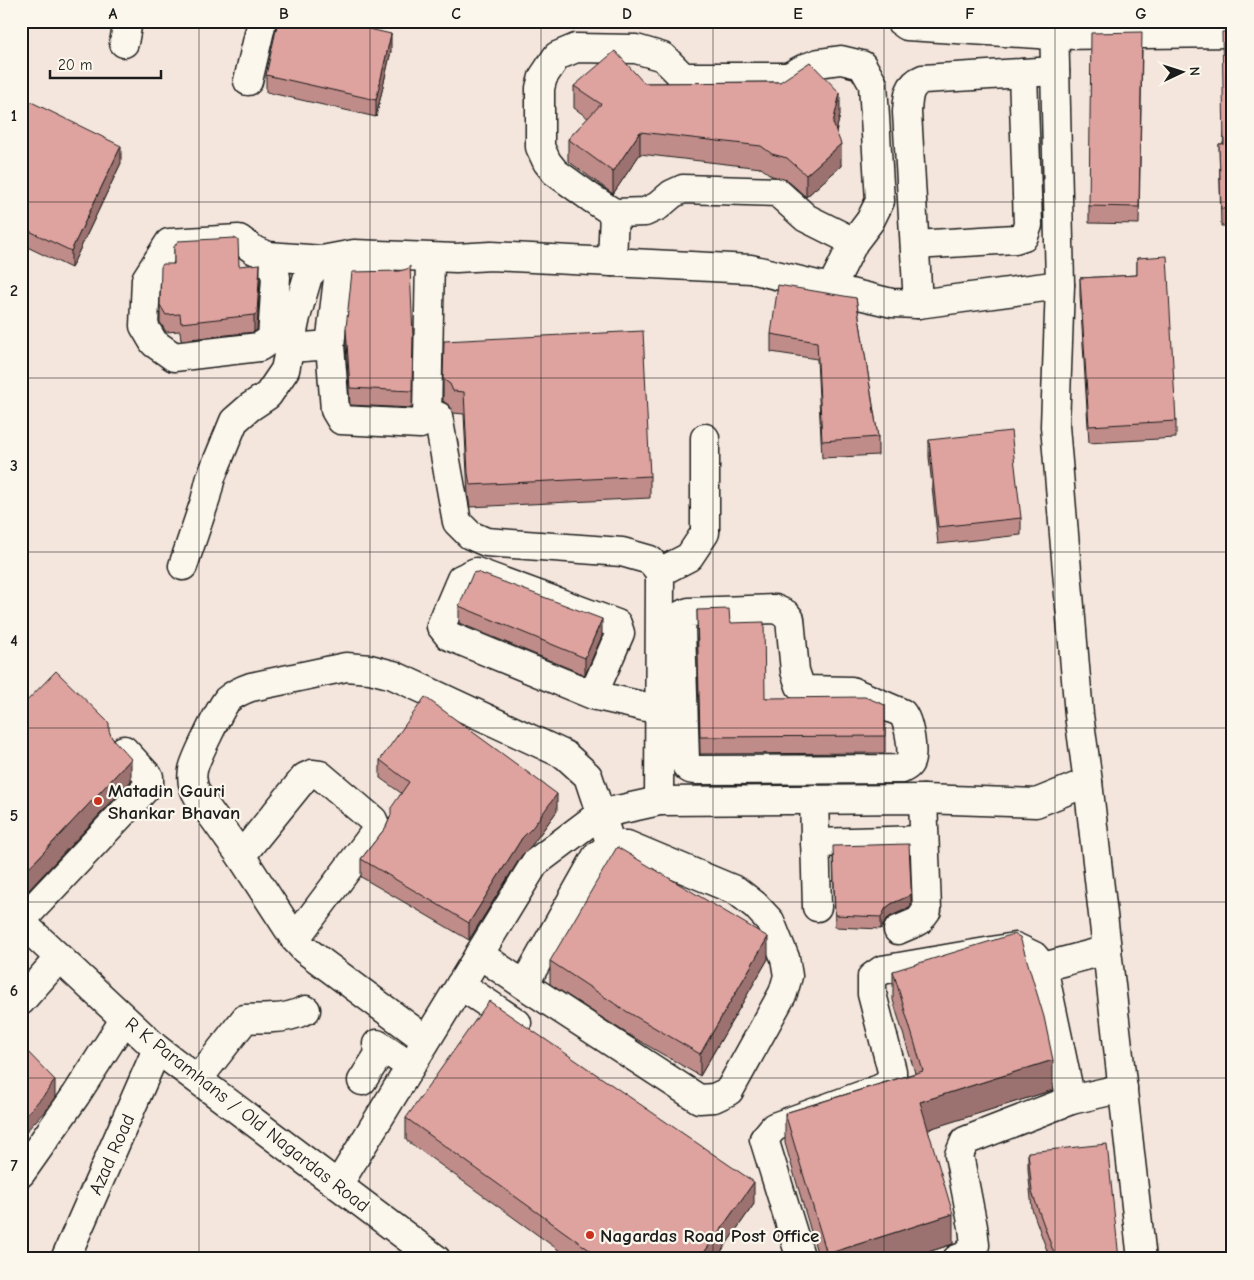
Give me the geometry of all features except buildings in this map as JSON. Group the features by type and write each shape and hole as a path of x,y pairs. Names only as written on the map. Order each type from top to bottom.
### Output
{"street":[{"path":"248,81 262,21"},
{"path":"900,21 907,26 1109,28 1233,33"},
{"path":"1054,28 1060,284 1055,426 1079,715 1142,1259"},
{"path":"832,288 854,242 870,221 880,200 873,84 862,65 841,60 819,63 788,77 683,77 662,57 636,49 576,48 557,56 543,77 540,88 540,147 547,162 555,172 614,213 645,212 658,206 672,194 684,189 777,192 806,218 854,242"},
{"path":"918,304 907,112 910,88 916,82 923,79 1055,71"},
{"path":"915,245 1015,239 1024,236 1028,225 1034,170 1023,73"},
{"path":"612,262 614,213"},
{"path":"330,345 286,335 272,339 259,347 174,357 154,342 144,326 146,279 160,254 169,243 239,239 254,250 268,256 322,260 354,254 430,265"},
{"path":"183,566 211,477 234,421 250,407 268,396 285,370 286,335 276,277 268,256"},
{"path":"430,265 427,418 420,424 341,420 335,410 330,345 338,279 347,274 490,256 751,269 892,303 918,304 1060,284"},
{"path":"286,335 308,276 322,260"},
{"path":"438,416 457,522 470,535 486,542 622,552 650,560 660,572 659,801"},
{"path":"660,572 690,557 705,534 705,438"},
{"path":"593,695 620,633 617,624 476,572 461,579 441,626 449,636 593,695 660,710"},
{"path":"775,609 781,612 790,619 792,626 795,671 800,686 805,690 851,691 902,714 906,718 909,727 911,758 907,766 902,768 714,770 692,770 686,765 681,628 683,614 689,612 775,609"},
{"path":"426,1040 304,949 295,939 241,856 193,789 192,772 194,764 227,701 245,689 346,668 370,669 393,675 565,755 588,776 611,845"},
{"path":"21,921 149,785 149,777 124,750"},
{"path":"799,768 815,842 817,907"},
{"path":"714,770 715,800"},
{"path":"241,856 305,778 312,774 320,775 374,820 376,827 373,835 295,939"},
{"path":"338,1185 535,863 600,814 659,801 923,799 1036,803 1088,782"},
{"path":"898,930 920,921 927,910 923,799"},
{"path":"815,842 924,840"},
{"path":"479,954 524,985 699,1099 714,1098 729,1091 783,993 788,976 785,958 770,921 755,905 737,891 627,845 611,845 596,857 524,985"},
{"name":"R K Paramhans / Old Nagardas Road","path":"21,921 157,1050 432,1257"},
{"path":"801,1259 764,1139 774,1127 882,1088 892,1078 892,1071 872,994 872,977 882,970 1015,947 1034,956 1043,967 1071,1100"},
{"path":"1043,967 1107,950"},
{"path":"21,1001 59,958"},
{"path":"460,985 540,1038"},
{"path":"198,1079 223,1049 244,1019 256,1017 272,1019 306,1010"},
{"path":"21,1173 76,1095 124,1020"},
{"path":"362,1081 380,1046 410,1066"},
{"name":"Azad Road","path":"65,1259 157,1050"},
{"path":"957,1259 965,1256 975,1245 974,1227 959,1155 965,1140 1071,1100 1123,1088"}],"place":[{"name":"Matadin Gauri Shankar Bhavan","path":"98,801"},
{"name":"Nagardas Road Post Office","path":"590,1235"}]}
